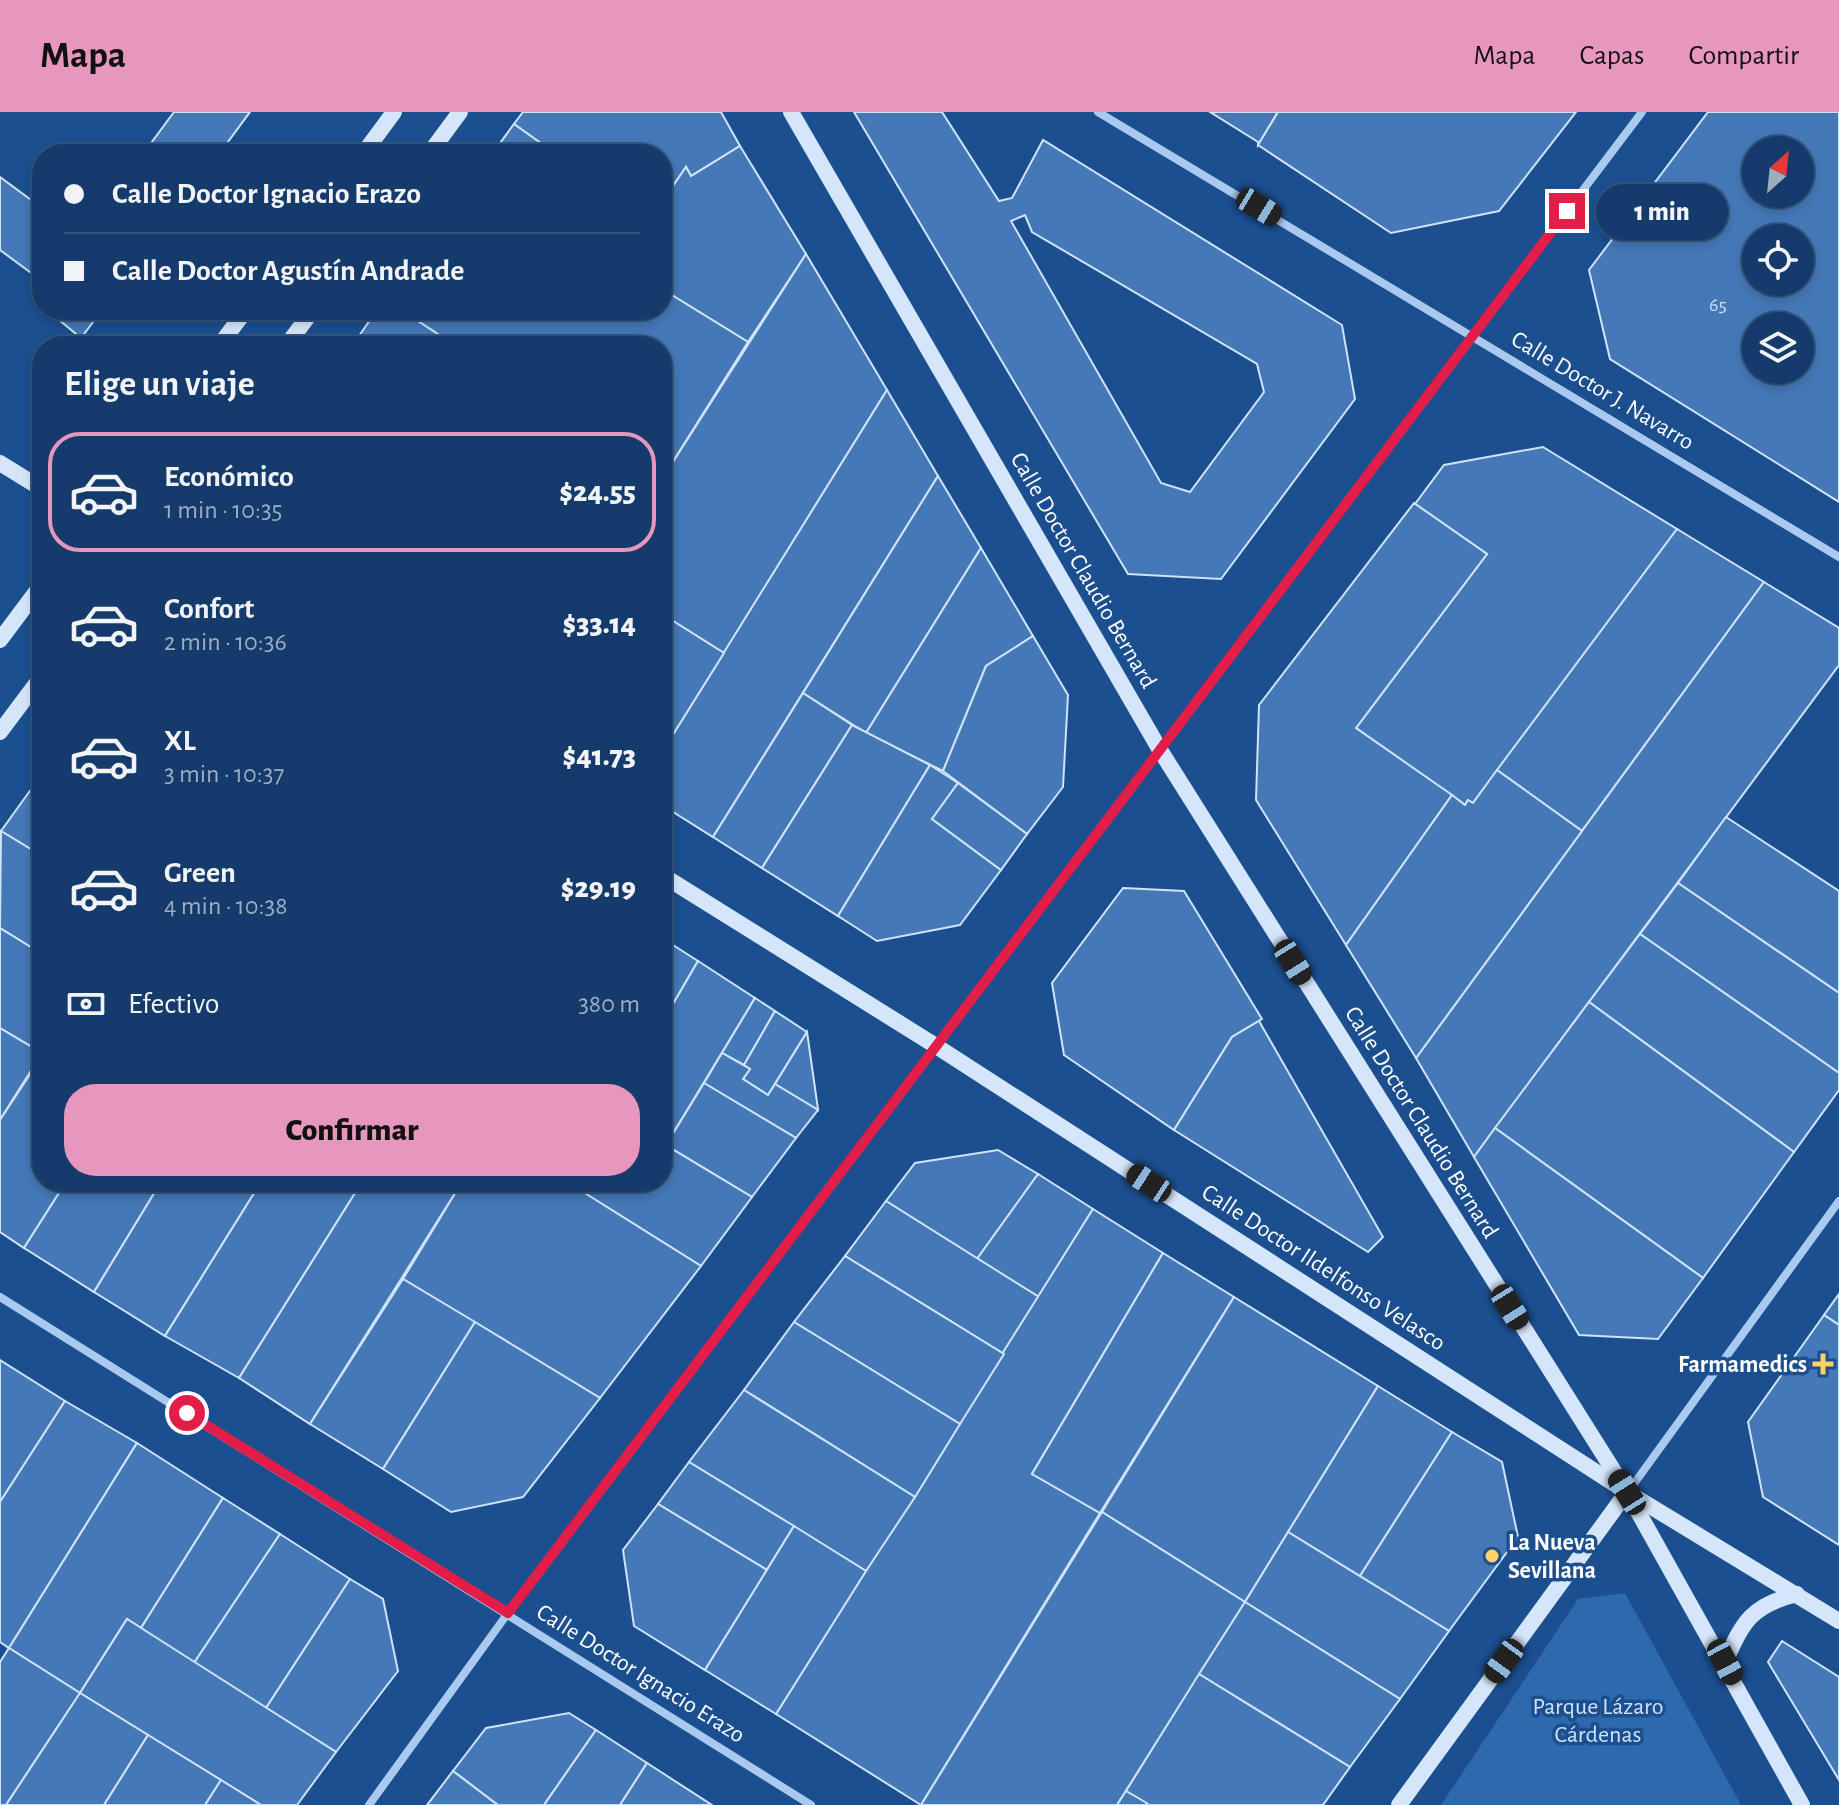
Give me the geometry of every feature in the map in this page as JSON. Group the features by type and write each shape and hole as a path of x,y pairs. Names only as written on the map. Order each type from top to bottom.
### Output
{"street":[{"path":"370,144 394,112"},
{"path":"436,144 460,112"},
{"name":"Calle Doctor Claudio Bernard","path":"791,112 1160,750 1627,1492 1725,1662 1802,1805"},
{"name":"Calle Doctor J. Navarro","path":"1098,112 1474,335 1839,557"},
{"path":"369,1805 508,1613 1642,112"},
{"path":"0,463 32,483"},
{"path":"0,640 32,597"},
{"path":"0,732 32,689"},
{"name":"Calle Doctor Ildelfonso Velasco","path":"672,881 936,1046 1627,1492 1839,1621"},
{"path":"1399,1805 1839,1201"},
{"name":"Calle Doctor Ignacio Erazo","path":"0,1297 811,1805"},
{"path":"1725,1662 1743,1624 1756,1610 1776,1599 1797,1594"}],"green space":[{"name":"Parque Lázaro Cárdenas","path":"1625,1593 1741,1805 1441,1805 1578,1599"}],"building":[{"path":"174,112 250,112 226,144 150,144"},
{"path":"523,112 721,112 740,146 691,176 686,167 672,187 672,144 542,144 514,124"},
{"path":"854,112 942,112 999,201 1012,198 1043,140 1342,325 1355,399 1221,579 1128,574","holes":["1025,215 1032,232 1257,364 1264,392 1190,492 1161,483 1011,221"]},
{"path":"1210,112 1278,112 1258,145 1258,142"},
{"path":"1278,112 1576,112 1499,211 1391,233 1258,145"},
{"path":"1708,112 1839,112 1839,502 1610,359 1589,270"},
{"path":"514,124 542,144 499,144"},
{"path":"740,146 806,254 748,342 672,295 672,187 686,167 691,176"},
{"path":"0,177 32,201 32,274 0,250"},
{"path":"806,254 887,390 724,653 672,620 672,463"},
{"path":"672,295 748,342 672,463 672,336 441,336 416,320 672,320"},
{"path":"59,320 94,320 82,336"},
{"path":"370,320 416,320 441,336 359,336"},
{"path":"887,390 938,476 713,837 672,811 672,736"},
{"path":"1543,447 1677,529 1473,803 1468,800 1465,805 1356,728 1487,554 1415,504 1444,465"},
{"path":"938,476 981,548 866,733 803,693"},
{"path":"1414,503 1487,554 1356,728 1452,795 1346,945 1256,800 1259,705"},
{"path":"1677,529 1764,582 1582,831 1497,770"},
{"path":"981,548 1033,636 986,666 943,771 866,733"},
{"path":"1764,582 1839,628 1839,665 1474,1157 1416,1058"},
{"path":"672,620 724,653 672,736"},
{"path":"1033,636 1068,695 1063,787 1027,834 943,771 986,666"},
{"path":"803,693 852,725 762,868 713,837"},
{"path":"852,725 930,765 838,916 762,868"},
{"path":"930,765 958,783 932,819 1001,870 960,925 877,941 838,916"},
{"path":"1497,770 1582,831 1416,1058 1346,945 1452,795 1465,805 1468,800 1473,803"},
{"path":"958,783 1027,834 1001,870 932,819"},
{"path":"32,788 32,850 1,831"},
{"path":"1726,817 1839,891 1839,993 1678,883"},
{"path":"1,831 32,850 32,948 0,928"},
{"path":"1678,883 1839,993 1839,1073 1640,934"},
{"path":"1123,888 1184,891 1262,1019 1232,1037 1174,1130 1064,1055 1052,983"},
{"path":"0,928 32,948 32,1047 0,1028"},
{"path":"1640,934 1839,1073 1839,1090 1794,1152 1589,1002"},
{"path":"672,944 698,961 672,1006"},
{"path":"698,961 755,998 672,1135 672,1006"},
{"path":"755,998 775,1011 744,1065 722,1053"},
{"path":"1589,1002 1794,1152 1703,1278 1495,1128"},
{"path":"775,1011 807,1032 768,1095 743,1079 750,1069 744,1065"},
{"path":"1259,1021 1383,1237 1368,1252 1174,1130 1232,1037"},
{"path":"0,1028 32,1047 32,1069 0,1120"},
{"path":"807,1032 818,1109 818,1110 775,1084"},
{"path":"722,1053 750,1069 743,1079 768,1095 775,1084 818,1110 796,1138 704,1083"},
{"path":"32,1071 32,1192 60,1192 24,1248 0,1232 0,1120"},
{"path":"704,1083 796,1138 752,1197 672,1149 672,1135"},
{"path":"1495,1128 1703,1278 1658,1339 1579,1335 1474,1157"},
{"path":"672,1149 752,1197 701,1266 583,1192 672,1192"},
{"path":"998,1150 1038,1174 977,1259 886,1201 915,1163"},
{"path":"1038,1174 1093,1209 1039,1297 977,1259"},
{"path":"60,1192 155,1192 94,1292 24,1248"},
{"path":"155,1192 255,1192 165,1336 94,1292"},
{"path":"255,1192 356,1192 239,1378 165,1336"},
{"path":"356,1192 456,1192 310,1424 239,1378"},
{"path":"456,1192 583,1192 701,1266 600,1398 403,1279"},
{"path":"886,1201 1039,1297 1004,1354 845,1256"},
{"path":"1093,1209 1163,1253 1032,1474 1100,1513 921,1805 776,1714"},
{"path":"1163,1253 1234,1297 1100,1513 1032,1474"},
{"path":"845,1256 1004,1354 960,1424 794,1322"},
{"path":"403,1279 475,1322 383,1469 310,1424"},
{"path":"1839,1294 1839,1325 1824,1315"},
{"path":"1234,1297 1378,1386 1245,1602 1102,1512"},
{"path":"1824,1315 1839,1325 1839,1545 1763,1497 1748,1422"},
{"path":"475,1322 600,1398 523,1497 451,1512 383,1469"},
{"path":"794,1322 960,1424 915,1497 744,1390"},
{"path":"0,1360 65,1401 0,1502"},
{"path":"1378,1386 1452,1432 1360,1576 1288,1532"},
{"path":"744,1390 915,1497 866,1571 689,1462"},
{"path":"65,1401 137,1443 9,1648 0,1642 0,1502"},
{"path":"1452,1432 1502,1462 1518,1537 1449,1631 1360,1576"},
{"path":"137,1443 223,1498 141,1628 127,1619 80,1693 9,1648"},
{"path":"689,1462 794,1526 767,1570 658,1504"},
{"path":"223,1498 280,1534 194,1663 141,1628"},
{"path":"658,1504 767,1570 705,1670 634,1626 623,1550"},
{"path":"1102,1512 1245,1602 1117,1805 921,1805"},
{"path":"794,1526 866,1571 776,1714 705,1670"},
{"path":"1288,1532 1449,1631 1400,1699 1245,1602"},
{"path":"280,1534 350,1579 266,1708 194,1663"},
{"path":"350,1579 383,1599 398,1671 336,1752 266,1708"},
{"path":"1245,1602 1400,1699 1350,1767 1199,1674"},
{"path":"127,1619 336,1752 297,1805 261,1805 80,1693"},
{"path":"1782,1641 1839,1677 1839,1780 1768,1662"},
{"path":"9,1648 80,1693 6,1805 0,1805 0,1662"},
{"path":"1199,1674 1350,1767 1323,1805 1149,1805 1126,1791"},
{"path":"80,1693 148,1735 104,1805 6,1805"},
{"path":"569,1713 596,1730 544,1805 498,1805 453,1771 486,1728"},
{"path":"596,1730 647,1763 620,1805 544,1805"},
{"path":"148,1735 221,1780 205,1805 104,1805"},
{"path":"647,1763 712,1805 620,1805"},
{"path":"453,1771 491,1800 498,1805 427,1805"},
{"path":"221,1780 261,1805 205,1805"},
{"path":"1126,1791 1145,1802 1149,1805 1117,1805"}],"place":[{"name":"Farmamedics","path":"1823,1364"},
{"name":"La Nueva Sevillana","path":"1492,1556"}],"route":[{"path":"187,1413 508,1613 1567,211"}]}
